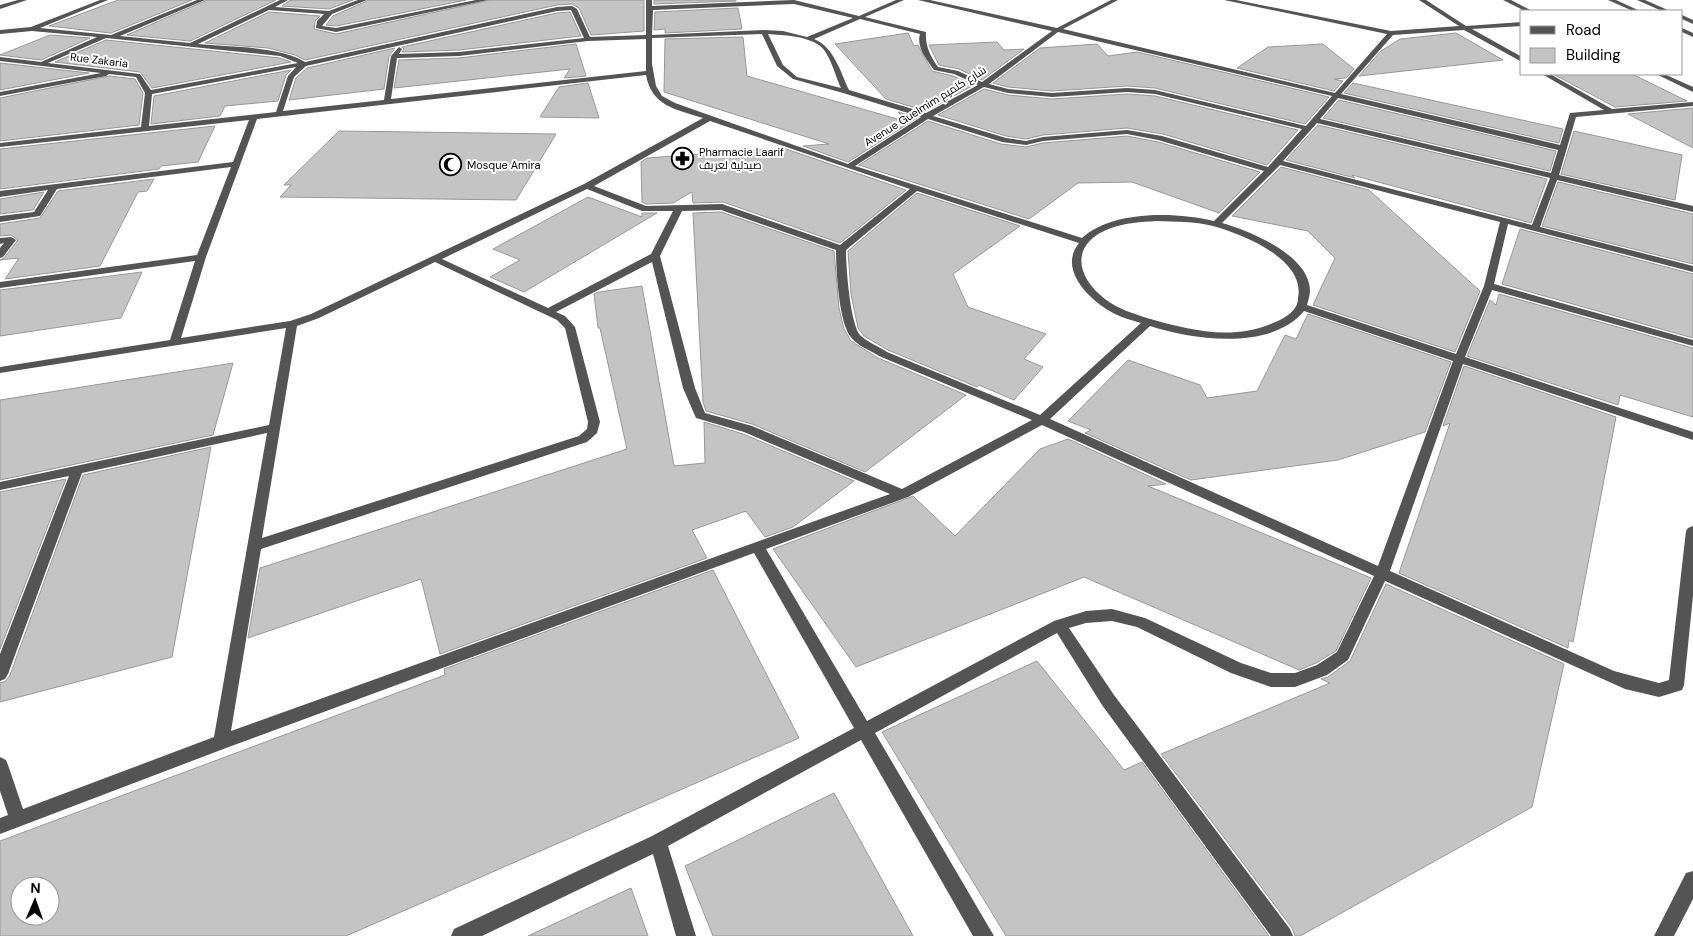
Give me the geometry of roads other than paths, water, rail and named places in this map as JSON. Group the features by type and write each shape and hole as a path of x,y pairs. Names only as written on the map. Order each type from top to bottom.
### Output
{"street":[{"path":"0,7 24,0"},
{"path":"32,28 105,0"},
{"path":"42,63 202,0"},
{"path":"191,44 285,0"},
{"path":"364,0 329,14 321,19 318,27 336,30 485,0"},
{"path":"649,0 650,37 648,73 651,86 657,96 672,105 707,119 849,167 1083,241"},
{"path":"808,39 901,0"},
{"path":"920,0 1057,30 1562,148"},
{"name":"Avenue Guelmim شارع كلميم","path":"849,167 927,116 983,85 1057,30 1115,0"},
{"path":"1227,0 1391,33 1520,24"},
{"path":"1256,5 1262,0"},
{"path":"1422,0 1465,28 1520,59"},
{"path":"1506,0 1527,10"},
{"path":"1611,0 1635,10"},
{"path":"1640,0 1665,10"},
{"path":"650,8 794,2 924,33 922,37 926,54 936,69 956,72 983,85 1008,91 1052,95 1127,90 1154,92 1306,128"},
{"path":"430,5 436,10"},
{"path":"268,8 329,14"},
{"path":"145,129 149,93 304,64 566,8 575,10 588,38"},
{"path":"0,32 32,28 191,44 280,54 294,58 304,64"},
{"path":"764,32 780,66 795,78 846,91 1004,140 1026,143 1042,139 1127,132 1144,134 1270,170"},
{"path":"394,56 459,54 588,38 783,33 821,44 828,52 846,91"},
{"path":"1216,224 1278,162 1391,33"},
{"path":"387,102 394,56 404,43"},
{"name":"Rue Zakaria","path":"0,59 138,75 149,93"},
{"path":"279,113 291,76 304,64"},
{"path":"0,94 119,72"},
{"path":"0,145 648,73"},
{"path":"1547,75 1609,110"},
{"path":"1661,75 1693,90"},
{"path":"1534,228 1554,177 1573,115 1609,110 1693,104"},
{"path":"175,342 201,257 254,116"},
{"path":"0,370 292,324 342,305 588,186 707,119"},
{"path":"1316,120 1693,208"},
{"path":"1278,162 1693,269"},
{"path":"0,194 236,164"},
{"path":"588,186 646,209 722,208 840,249"},
{"path":"0,218 37,214 54,188"},
{"path":"840,249 916,189"},
{"path":"550,311 655,256 680,208"},
{"path":"1156,218 1216,224 1254,238 1280,253 1298,271 1306,290 1302,307 1285,322 1258,332 1224,336 1186,334 1116,311 1091,294 1078,275 1075,257 1083,241 1101,229 1126,221 1156,218"},
{"path":"461,936 658,842 1059,625 1086,617 1112,615 1140,622 1236,668 1271,680 1296,680 1322,670 1343,656 1382,573 1459,359 1489,286 1505,220"},
{"path":"0,242 11,240 0,255"},
{"path":"840,249 841,276 853,333 883,354 1042,420 1625,682 1659,690 1676,685 1693,531"},
{"path":"655,256 690,388 700,415 748,429 903,494"},
{"path":"0,285 201,257"},
{"path":"253,546 583,439 593,430 594,422 570,327 562,318 436,260"},
{"path":"1489,286 1693,344"},
{"path":"1302,307 1693,436"},
{"path":"0,826 221,742 903,494 1042,420 1148,322"},
{"path":"221,742 292,324"},
{"path":"0,486 273,428"},
{"path":"0,674 7,638 77,470"},
{"path":"758,548 984,936"},
{"path":"1059,625 1108,700 1283,936"},
{"path":"0,765 18,820"},
{"path":"658,842 686,936"},
{"path":"1664,936 1693,880"}],"place":[{"name":"Pharmacie Laarif صيدلية لعريف","path":"683,158"},
{"name":"Mosque Amira","path":"451,165"}]}
